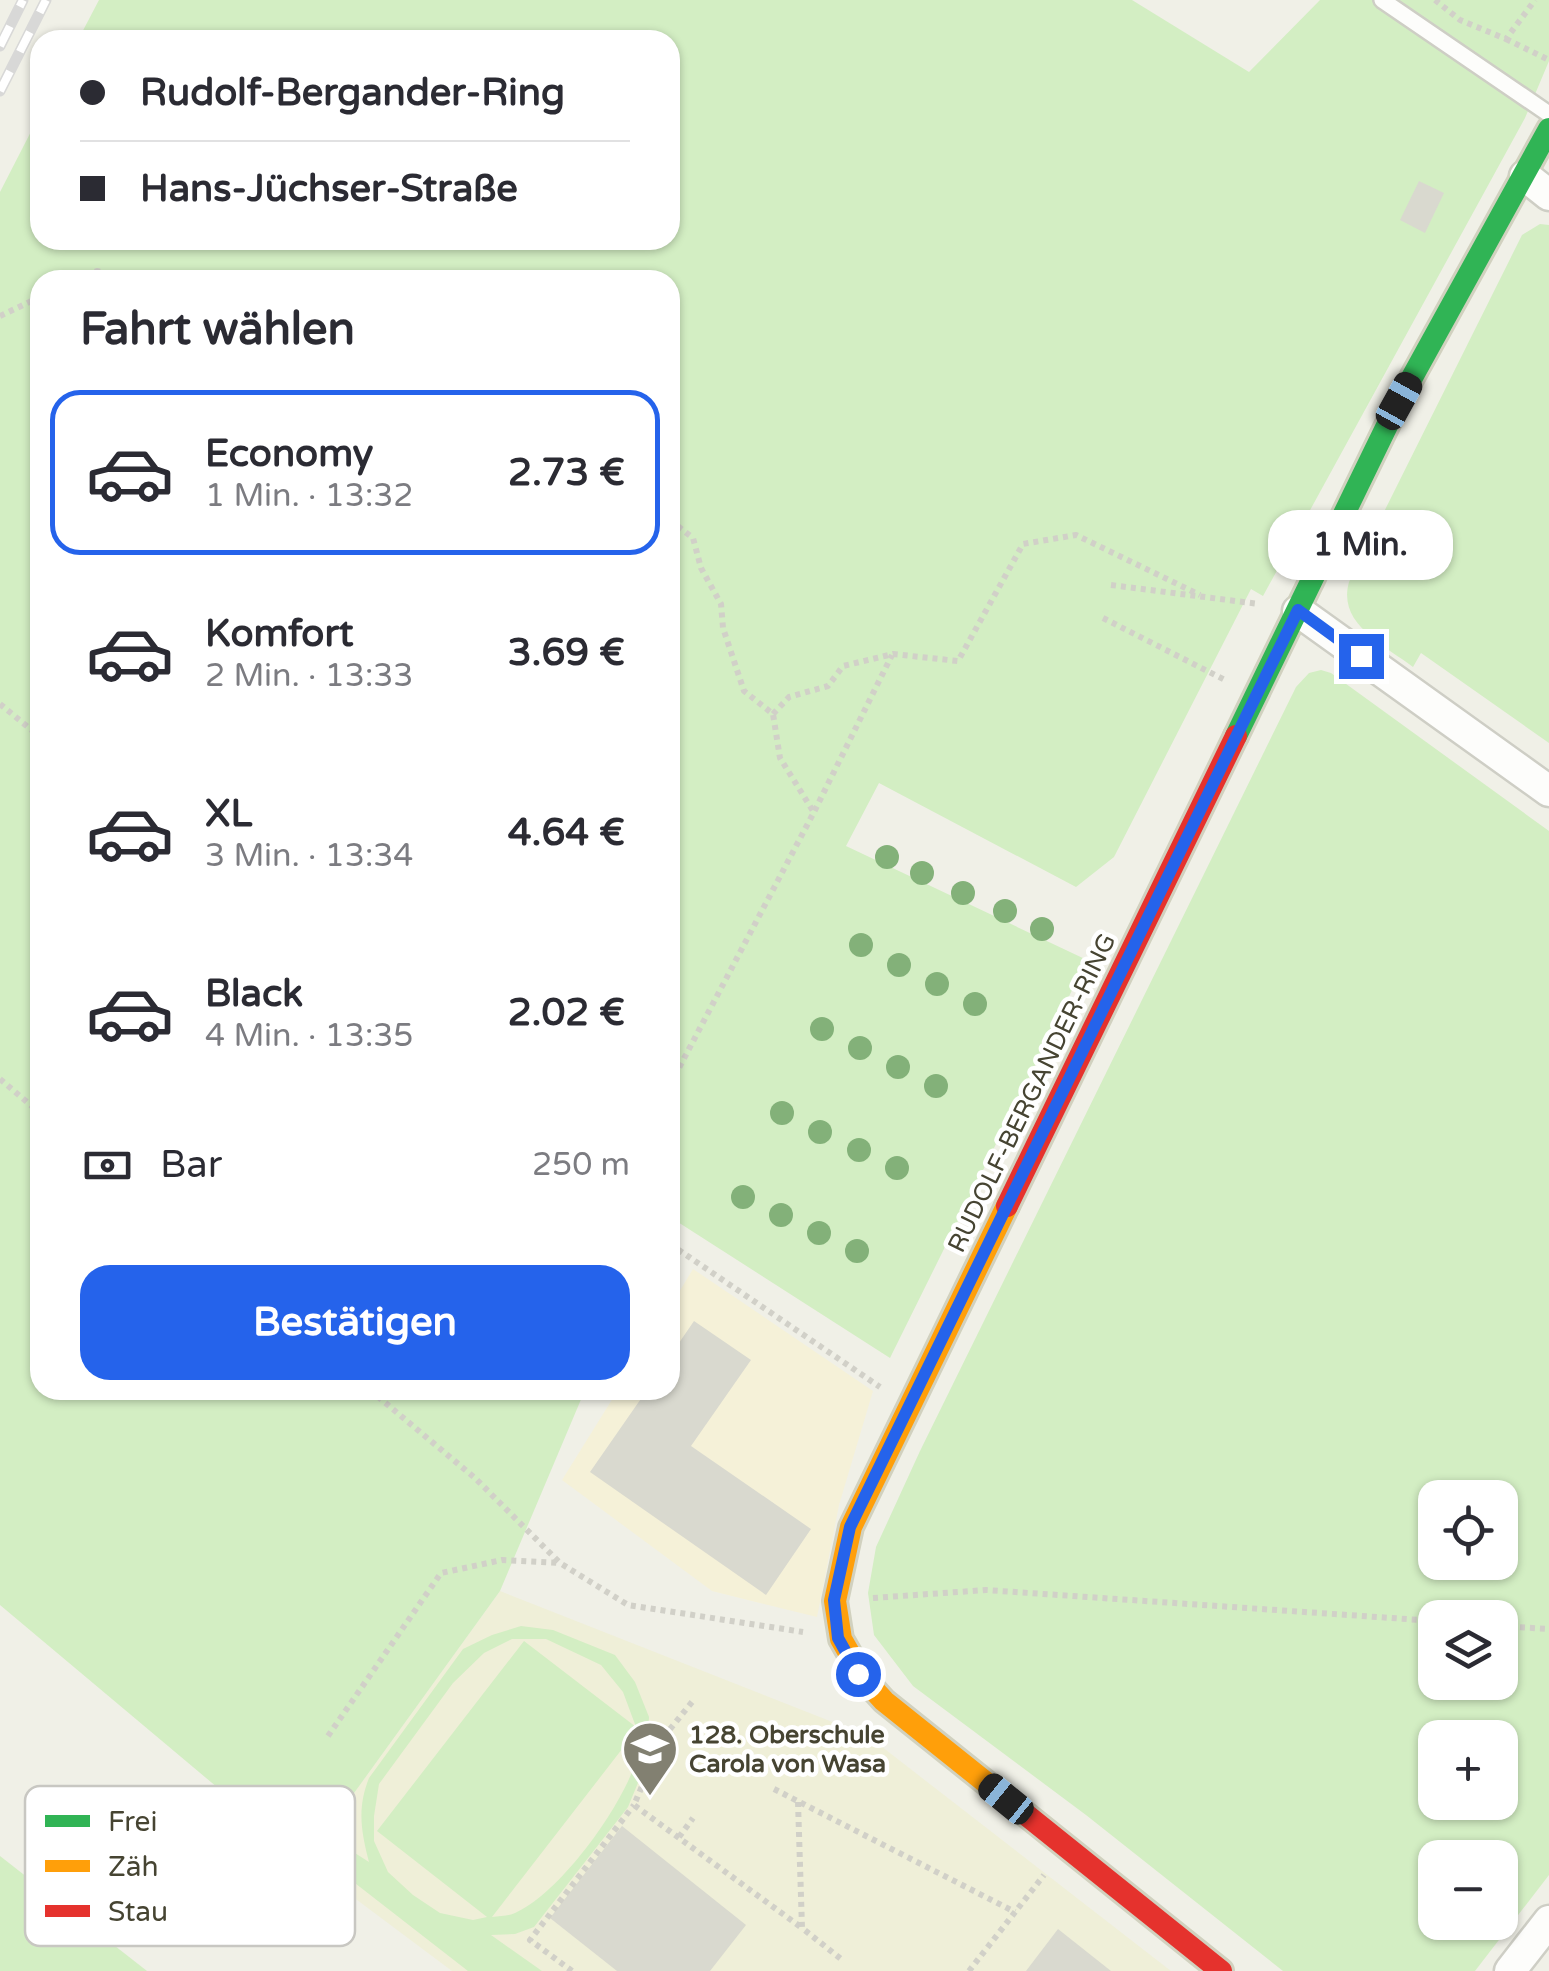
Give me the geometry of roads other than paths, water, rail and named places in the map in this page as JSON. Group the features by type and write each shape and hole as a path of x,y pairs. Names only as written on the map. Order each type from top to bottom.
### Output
{"street":[{"name":"RUDOLF-BERGANDER-RING","path":"1221,1971 884,1701 858,1674 838,1638 834,1600 850,1527 1399,401 1537,185 1549,130"},
{"path":"1298,610 1549,792"},
{"path":"1510,1971 1549,1921"}],"lane":[{"path":"1382,0 1549,114"}],"railway":[{"path":"0,46 23,0"},
{"path":"31,30 46,0"},
{"path":"0,91 30,32"}],"place":[{"name":"128. Oberschule Carola von Wasa","path":"650,1798"}]}
